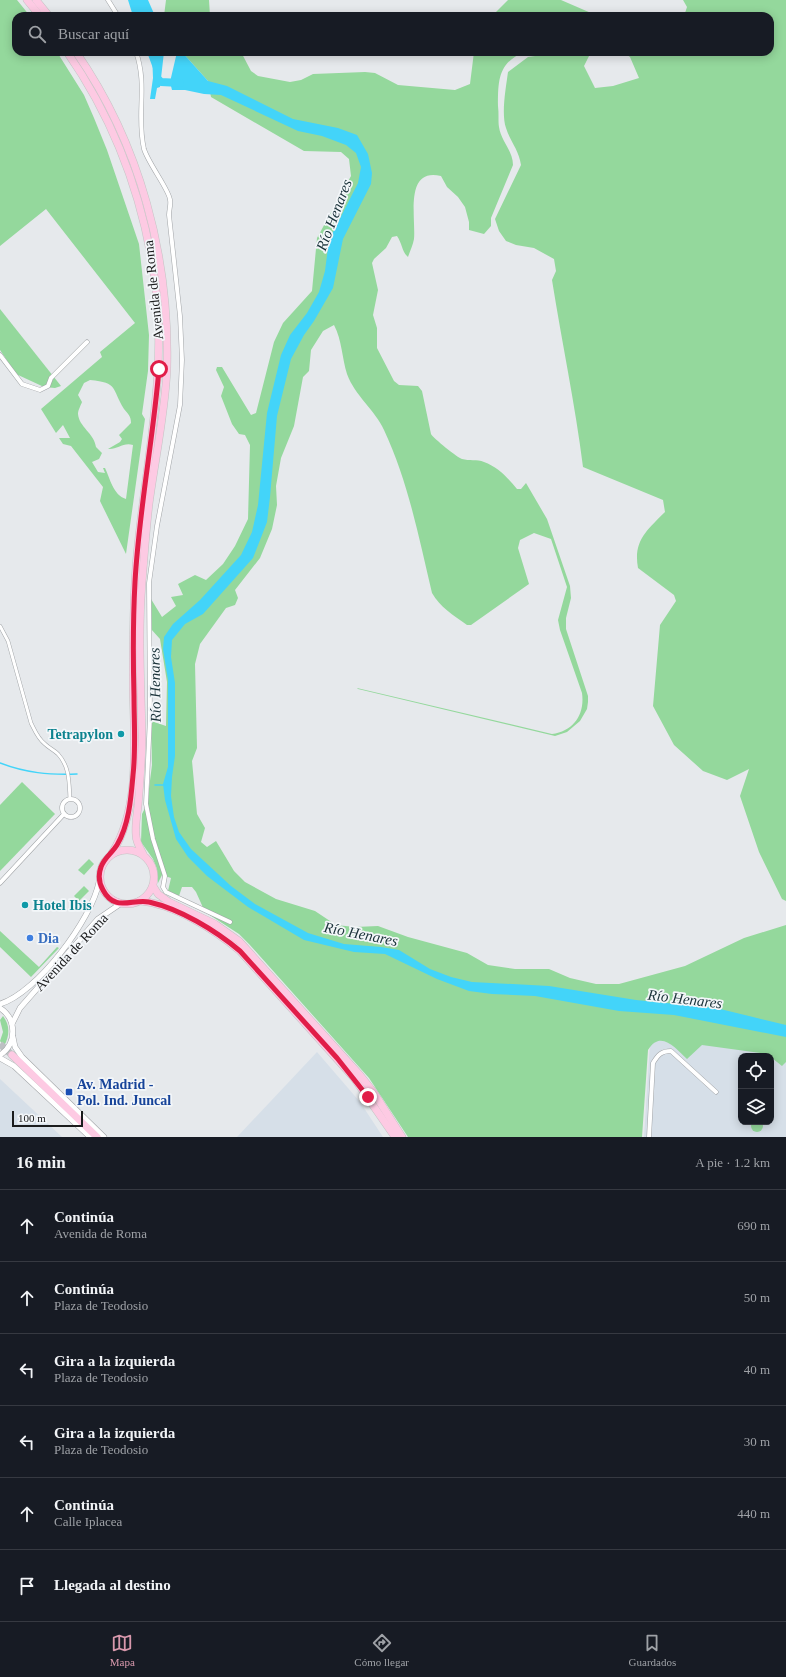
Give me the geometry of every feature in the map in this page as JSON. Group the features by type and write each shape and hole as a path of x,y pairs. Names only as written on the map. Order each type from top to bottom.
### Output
{"main road":[{"path":"27,0 37,12"},
{"path":"36,0 46,12"},
{"name":"Avenida de Roma","path":"70,56 90,87 118,144 131,178 145,224 154,274 159,316 159,369 154,426 142,504 135,584 133,776 128,814 122,834 112,853"},
{"name":"Avenida de Roma","path":"79,56 96,83 112,113 138,175 152,222 162,273 166,315 167,370 161,426 149,505 142,584 140,662 142,753 136,836 143,854"},
{"path":"127,850 143,854 149,860 153,868 153,886 150,892 140,901 130,904 120,904 111,899 103,892 100,882 101,866 112,853 127,850"},
{"path":"153,886 158,894 169,902 215,924 244,946 359,1074 374,1093 402,1137"},
{"path":"140,901 168,908 207,927 240,951 354,1078 395,1137"},
{"path":"12,1055 98,1137"}],"street":[{"path":"108,0 116,12"},
{"path":"137,56 142,71 143,99 140,117 144,148 148,160 171,198 169,215 180,316 182,360 180,405 157,526 149,583 150,716 146,804 153,839 165,876 163,887 166,892 230,922"},
{"path":"0,355 22,384 40,390 48,386 51,378 87,342"},
{"path":"0,626 8,641 31,723 37,735 44,744 57,753 62,760 69,778 70,799"},
{"path":"64,814 72,817 79,811 78,802 70,799"},
{"path":"0,882 64,814 63,805 70,799"},
{"name":"Avenida de Roma","path":"0,1004 12,1000 35,980 66,946 83,922 95,898 100,882"},
{"name":"Avenida de Roma","path":"12,1024 20,1008 98,919 120,904"},
{"path":"0,1008 9,1016 12,1024 15,1046 22,1057 104,1137"},
{"path":"0,1055 10,1046 13,1037"},
{"path":"649,1137 653,1063 664,1051 671,1051 716,1092"},
{"path":"0,1058 14,1066 90,1137"}],"shaded area":[{"path":"660,1032 762,1053 738,1053 738,1125 774,1125 774,1056 786,1058 786,1137 644,1137 650,1043"},
{"path":"317,1052 360,1102 383,1137 237,1137"},
{"path":"0,1079 62,1137 0,1137"}],"green space":[{"path":"0,0 17,0 27,12 12,12 12,56 60,56 84,95 107,150 139,244 149,335 148,371 142,414 145,419 126,554 100,501 103,487 71,446 63,444 59,438 70,438 63,425 56,433 41,409 102,357 100,352 135,323 46,209 0,246","holes":["90,380 106,383 113,388 124,409 129,415 131,423 119,435 122,439 120,442 108,449 126,444 133,445 126,499 115,490 105,468 103,468 105,473 98,472 92,462 99,459 102,453 96,447 95,442 81,423 78,414 82,402 78,395 84,383"]},
{"path":"166,0 209,0 210,12 164,12"},
{"path":"508,0 561,0 589,12 496,12"},
{"path":"683,0 786,0 786,901 782,899 759,852 740,796 749,769 727,780 703,771 674,745 653,706 660,625 676,601 674,595 638,568 637,559 638,550 643,537 665,512 663,500 583,467 552,280 556,271 554,259 534,248 516,245 506,241 499,231 495,219 521,165 508,133 504,115 504,100 508,72 528,57 589,56 584,66 595,88 613,86 639,78 629,56 774,56 774,12 685,12 687,7"},
{"path":"186,56 243,56 251,71 258,76 290,82 301,80 313,74 365,72 375,73 398,85 455,90 470,84 474,56 515,56 504,67 498,89 499,127 511,155 513,165 491,218 491,226 484,234 469,230 469,222 465,207 458,197 447,187 441,176 429,175 421,179 414,196 414,239 408,257 404,253 397,236 392,237 386,248 374,259 372,263 378,290 373,315 377,328 377,348 394,381 399,385 418,386 422,391 431,434 446,448 460,458 465,460 481,461 494,467 517,489 521,489 526,483 547,519 570,586 571,598 566,618 566,629 588,696 587,709 580,721 567,732 555,736 357,688 552,734 560,732 572,725 580,714 582,708 582,693 560,630 558,620 567,587 551,539 534,533 520,540 518,548 529,584 471,625 467,625 443,607 432,593 412,510 400,469 384,430 376,416 355,389 347,374 339,337 334,325 323,331 311,350 309,371 303,377 294,426 281,458 276,486 277,505 272,529 260,558 235,590 238,598 235,605 226,608 200,644 195,664 197,748 192,761 197,814 205,828 201,842 207,847 216,841 234,871 245,882 276,899 315,911 336,925 355,927 378,926 408,937 467,953 488,965 515,969 549,969 570,978 596,984 619,984 685,966 744,938 786,925 786,1062 782,1066 774,1060 774,1053 760,1053 702,1045 687,1059 673,1046 663,1041 658,1041 648,1050 642,1137 408,1137 369,1078 249,944 239,934 205,912 196,892 192,887 182,887 179,896 168,891 171,878 162,875 158,883 157,869 153,859 141,842 142,814 147,804 152,765 151,721 166,726 167,682 160,639 151,629 151,599 162,617 176,606 171,597 183,595 178,584 195,575 206,580 223,564 235,546 248,519 250,445 245,435 239,434 232,424 221,396 224,387 216,370 217,367 222,367 251,415 256,413 274,342 283,323 312,291 317,238 351,176 349,159 341,152 304,151 211,97 208,81"},
{"path":"0,309 61,386 55,388 44,387 16,374 0,350"},
{"path":"22,782 55,814 0,871 0,805"},
{"path":"89,859 94,864 84,875 78,870"},
{"path":"84,886 89,891 79,901 74,896"},
{"path":"0,931 39,967 57,947 59,948 31,977 0,947"},
{"path":"3,1016 8,1027 7,1038 4,1046 0,1041 3,1032 0,1020"},
{"path":"752,1125 762,1125 761,1130 757,1132 753,1130 751,1126"}],"water":[{"path":"128,0 148,0 153,12 132,12"},
{"path":"148,56 164,56 160,87 157,88 155,99 150,99 154,71"},
{"path":"176,56 186,56 208,81 227,86 293,119 338,128 357,135 368,154 372,173 371,184 343,239 333,288 291,359 277,416 267,522 253,558 203,614 185,624 172,640 171,657 175,683 175,756 171,796 174,817 179,832 191,849 231,886 255,904 308,933 344,944 399,950 430,969 451,977 472,982 549,986 636,1000 716,1008 786,1025 786,1037 674,1015 619,1011 535,996 492,994 469,991 437,979 385,954 354,952 304,940 248,907 207,876 188,857 176,839 165,800 163,784 168,767 168,680 163,649 164,637 173,624 200,600 241,555 252,532 258,505 267,413 281,355 290,335 307,313 319,292 325,271 329,240 358,183 361,167 356,153 346,145 322,136 298,131 221,95 204,94 185,90 172,90 170,82"}],"waterway":[{"name":"Río Henares","path":"156,56 157,78 161,82 180,83"},
{"path":"0,763 38,773 77,774"},
{"path":"155,785 165,785"}],"tunnel":[{"path":"0,1044 12,1055"}],"place":[{"name":"Tetrapylon","path":"121,734"},
{"name":"Hotel Ibis","path":"25,905"},
{"name":"Dia","path":"30,938"},
{"name":"Av. Madrid - Pol. Ind. Juncal","path":"69,1092"}],"route":[{"path":"159,369 154,426 142,504 136,567 133,662 135,752 133,776 128,814 122,834 112,853 101,866 99,874 100,882 103,892 120,904 130,904 140,901 155,903 207,927 224,938 240,951 337,1058 368,1097"}]}
